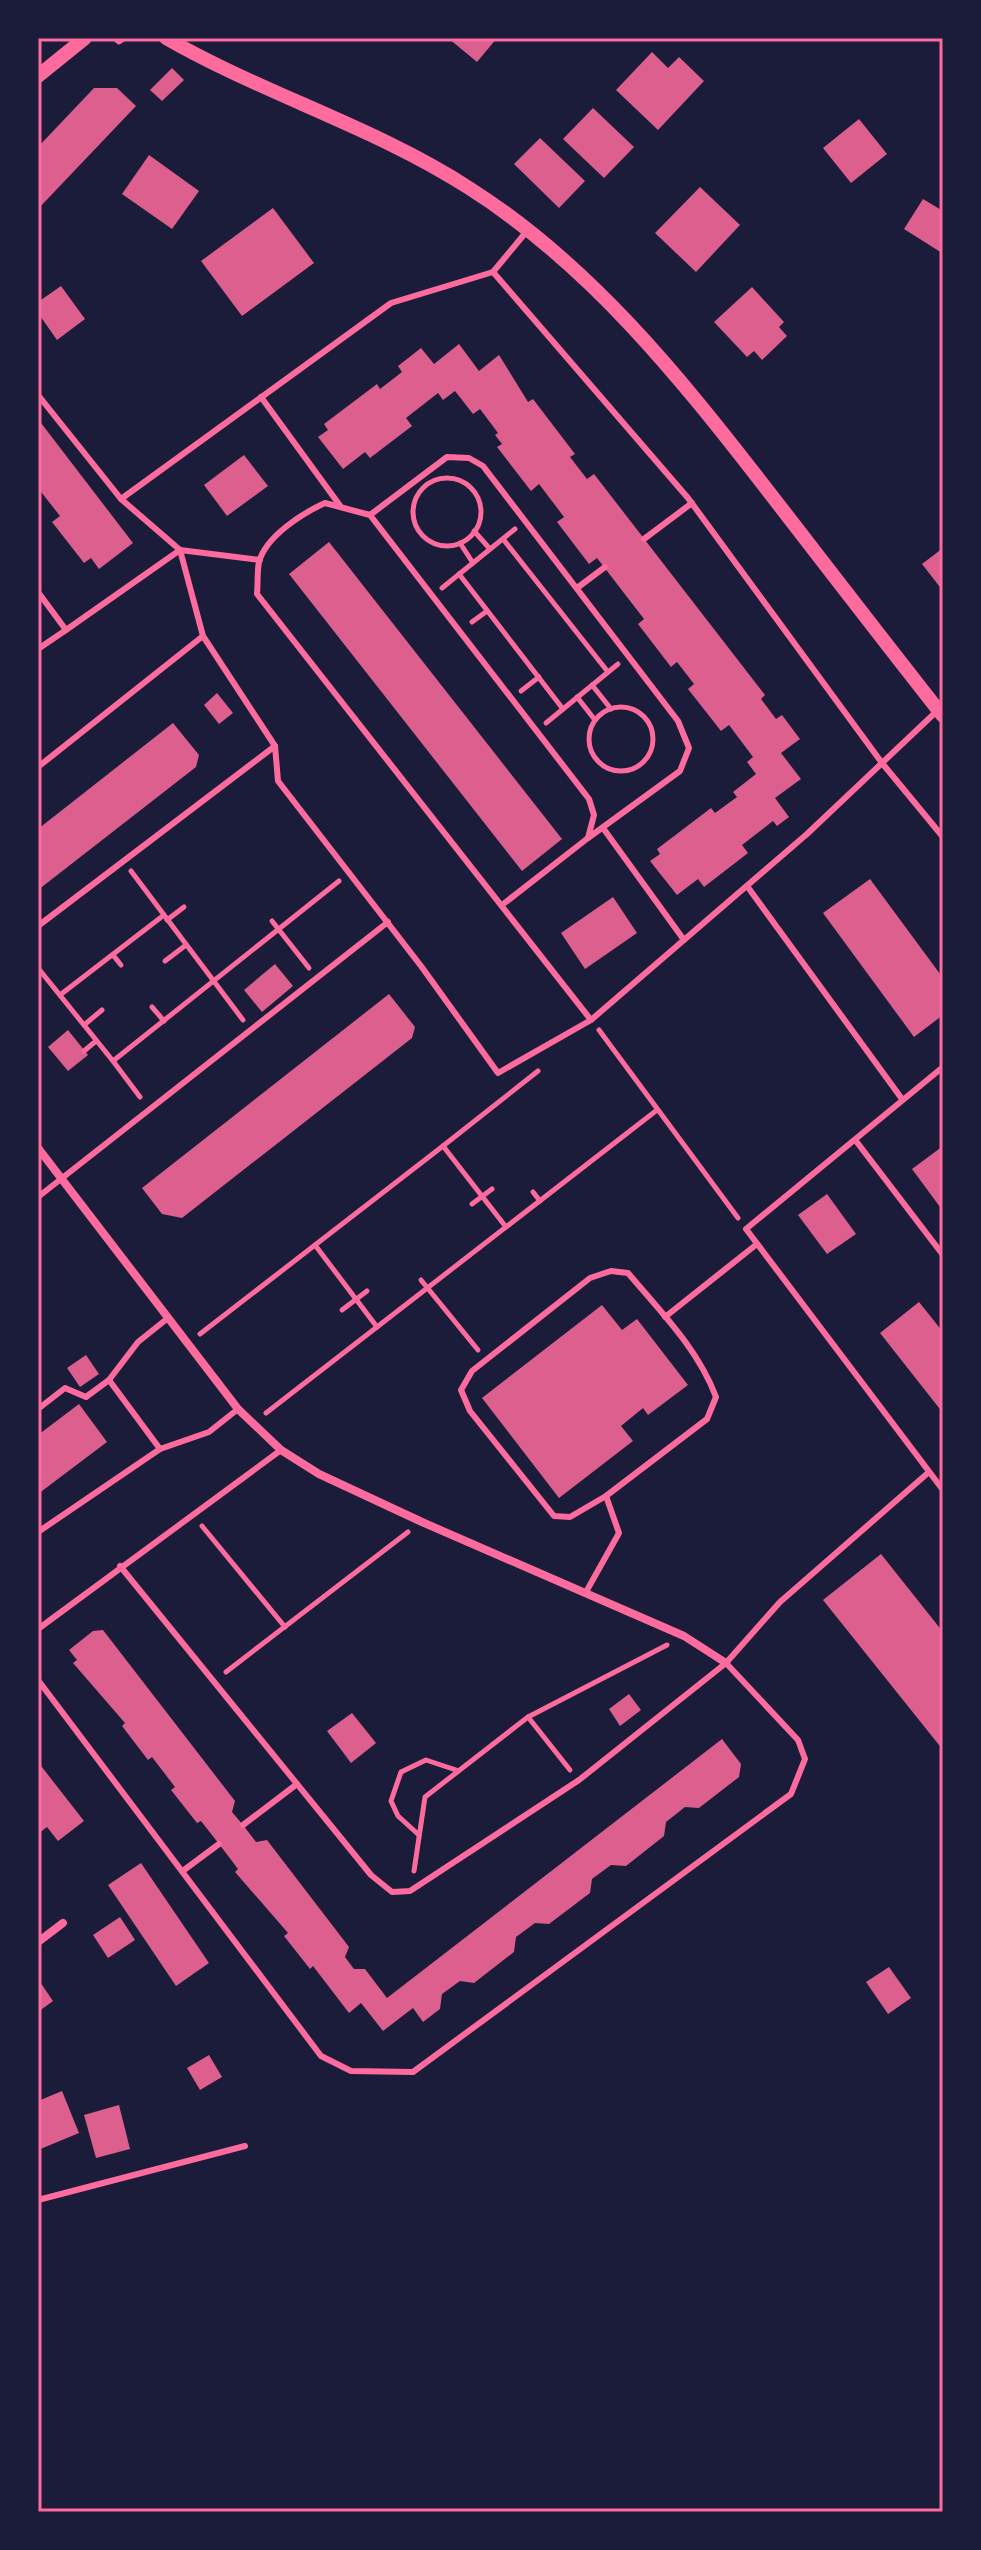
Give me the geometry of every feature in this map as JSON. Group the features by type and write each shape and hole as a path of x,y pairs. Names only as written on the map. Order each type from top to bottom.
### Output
{"street":[{"path":"38,76 85,38"},
{"path":"166,38 210,63 362,132 467,186 576,270 681,379 941,713"},
{"path":"38,1148 238,1409 281,1450 319,1474 422,1522 684,1636 726,1663"},
{"path":"38,1942 63,1923"}],"lane":[{"path":"121,499 391,303 493,272 528,230"},
{"path":"493,272 692,503 882,763 943,837"},
{"path":"38,395 121,499 180,550 260,560"},
{"path":"261,397 341,507"},
{"path":"370,515 447,457 469,458 483,466 678,721 689,748 680,771 502,905"},
{"path":"588,838 594,815 589,799 370,515 325,503 308,511 270,543 260,560 257,594 591,1020"},
{"path":"644,539 692,503"},
{"path":"180,550 203,636 275,746 278,781 388,922 498,1073 591,1020 941,713"},
{"path":"38,649 180,550"},
{"path":"577,588 605,567"},
{"path":"38,592 66,630"},
{"path":"38,767 203,636"},
{"path":"38,926 275,746"},
{"path":"603,828 684,940"},
{"path":"747,886 902,1099"},
{"path":"38,1197 388,922"},
{"path":"943,1067 746,1229 943,1490"},
{"path":"856,1141 943,1255"},
{"path":"665,1317 757,1244"},
{"path":"611,1271 628,1273 704,1366 716,1397 707,1419 606,1496 570,1517 554,1516 470,1411 461,1390 472,1371 485,1360 590,1278 611,1271"},
{"path":"38,1409 65,1388 86,1397 109,1380 138,1342 168,1318"},
{"path":"109,1380 160,1449"},
{"path":"38,1532 160,1449 209,1432 238,1409"},
{"path":"38,1629 281,1450"},
{"path":"120,1566 371,1875 392,1892 410,1891 579,1780 726,1663 780,1602 929,1472"},
{"path":"586,1592 619,1533 606,1496"},
{"path":"38,1680 321,2056 351,2071 413,2072 791,1794 805,1759 798,1740 726,1663"},
{"path":"243,1825 297,1784"},
{"path":"184,1870 219,1844"},
{"path":"38,2200 245,2146"}],"path":[{"path":"114,38 119,42 125,38"},
{"path":"445,478 469,486 479,502 481,512 474,531 460,543 438,544 419,530 413,507 424,487 445,478"},
{"path":"432,596 526,521"},
{"path":"474,531 490,549"},
{"path":"503,539 608,672"},
{"path":"460,543 473,563"},
{"path":"459,574 563,709"},
{"path":"537,731 628,655"},
{"path":"592,685 611,709"},
{"path":"577,697 595,720"},
{"path":"627,707 641,713 650,724 653,737 651,751 634,769 619,772 605,768 594,759 588,745 595,720 611,709 627,707"},
{"path":"123,861 251,1030"},
{"path":"113,1061 349,873"},
{"path":"60,995 184,907"},
{"path":"272,921 317,978"},
{"path":"165,961 186,945"},
{"path":"113,955 121,965"},
{"path":"38,968 150,1109"},
{"path":"152,1007 164,1021"},
{"path":"84,1025 102,1010"},
{"path":"591,1020 746,1229"},
{"path":"84,1051 96,1041"},
{"path":"187,1344 548,1063"},
{"path":"252,1424 657,1110"},
{"path":"443,1146 506,1227"},
{"path":"472,1204 492,1189"},
{"path":"533,1192 540,1201"},
{"path":"315,1245 377,1327"},
{"path":"421,1280 485,1360"},
{"path":"342,1310 367,1291"},
{"path":"194,1516 285,1627"},
{"path":"214,1681 422,1522"},
{"path":"410,1891 425,1797 528,1717 684,1636"},
{"path":"528,1717 579,1780"},
{"path":"419,1835 398,1816 391,1801 401,1772 426,1760 456,1770"}],"building":[{"path":"448,38 497,38 477,62"},
{"path":"652,52 668,68 679,57 704,81 658,130 616,90"},
{"path":"172,68 184,80 162,101 150,90"},
{"path":"94,88 117,88 136,106 38,209 38,147"},
{"path":"593,108 634,147 604,178 563,139"},
{"path":"859,119 887,154 851,183 823,148"},
{"path":"540,138 585,181 559,208 514,164"},
{"path":"149,155 199,191 172,229 122,194"},
{"path":"700,187 740,225 696,272 655,233"},
{"path":"923,199 943,211 942,253 904,229"},
{"path":"273,208 314,263 242,316 201,261"},
{"path":"61,286 85,319 57,340 38,313 38,302"},
{"path":"752,287 784,322 779,327 787,336 762,360 754,351 747,357 714,322"},
{"path":"459,344 479,371 499,355 528,402 533,399 575,454 570,457 587,479 594,474 765,695 761,699 776,719 782,715 800,739 781,753 801,779 775,798 789,817 777,826 773,821 742,845 748,853 704,887 698,879 677,895 650,861 660,854 657,849 711,808 715,813 737,797 733,792 756,774 747,762 753,757 729,725 721,731 688,689 694,684 677,662 671,667 638,624 644,619 597,558 589,564 557,522 564,517 539,484 531,491 497,447 502,444 495,435 498,433 480,409 473,414 455,391 443,400 438,393 406,418 412,426 370,458 365,452 343,469 318,437 328,430 324,424 377,384 380,389 402,372 398,366 421,348 434,364"},
{"path":"38,419 133,543 99,569 91,558 84,563 52,522 60,516 38,488"},
{"path":"244,455 268,486 227,516 204,485"},
{"path":"329,542 562,839 522,871 289,574"},
{"path":"943,548 943,591 922,564"},
{"path":"217,693 233,713 219,724 204,705"},
{"path":"173,723 199,755 196,767 38,890 38,829"},
{"path":"870,879 943,978 943,1015 914,1037 823,913"},
{"path":"613,897 637,933 585,969 561,933"},
{"path":"275,964 293,986 262,1012 244,990"},
{"path":"389,994 415,1027 412,1038 182,1218 162,1214 142,1188"},
{"path":"68,1030 88,1055 68,1071 48,1047"},
{"path":"943,1146 943,1205 940,1207 912,1169"},
{"path":"827,1194 856,1234 827,1254 798,1215"},
{"path":"919,1302 943,1332 943,1413 880,1333"},
{"path":"602,1305 622,1330 637,1319 688,1385 648,1415 643,1408 621,1426 633,1441 559,1498 482,1398"},
{"path":"86,1355 99,1374 80,1387 67,1368"},
{"path":"79,1404 107,1442 38,1494 38,1435"},
{"path":"881,1554 943,1632 943,1750 823,1600"},
{"path":"103,1630 235,1801 232,1812 256,1842 267,1840 349,1947 345,1957 354,1969 365,1969 387,1998 722,1739 741,1764 739,1777 699,1808 685,1807 666,1822 664,1836 626,1866 611,1865 592,1879 590,1893 549,1924 535,1923 516,1937 514,1952 474,1983 460,1981 442,1994 440,2009 423,2022 413,2008 383,2031 361,2003 349,2013 313,1966 310,1969 284,1936 288,1933 235,1872 238,1869 219,1844 201,1821 197,1823 171,1790 175,1787 152,1757 148,1760 122,1726 125,1723 73,1663 77,1660 69,1650 93,1631"},
{"path":"629,1694 641,1710 620,1726 609,1709"},
{"path":"352,1713 376,1743 351,1763 327,1731"},
{"path":"38,1762 84,1821 58,1841 47,1827 38,1834"},
{"path":"141,1863 209,1963 176,1986 108,1885"},
{"path":"120,1917 135,1940 108,1958 93,1935"},
{"path":"889,1967 911,1998 888,2014 866,1982"},
{"path":"38,1979 53,2001 38,2012"},
{"path":"209,2055 222,2077 200,2090 187,2068"},
{"path":"62,2091 79,2133 38,2150 38,2101"},
{"path":"119,2105 130,2149 96,2158 84,2115"}]}
